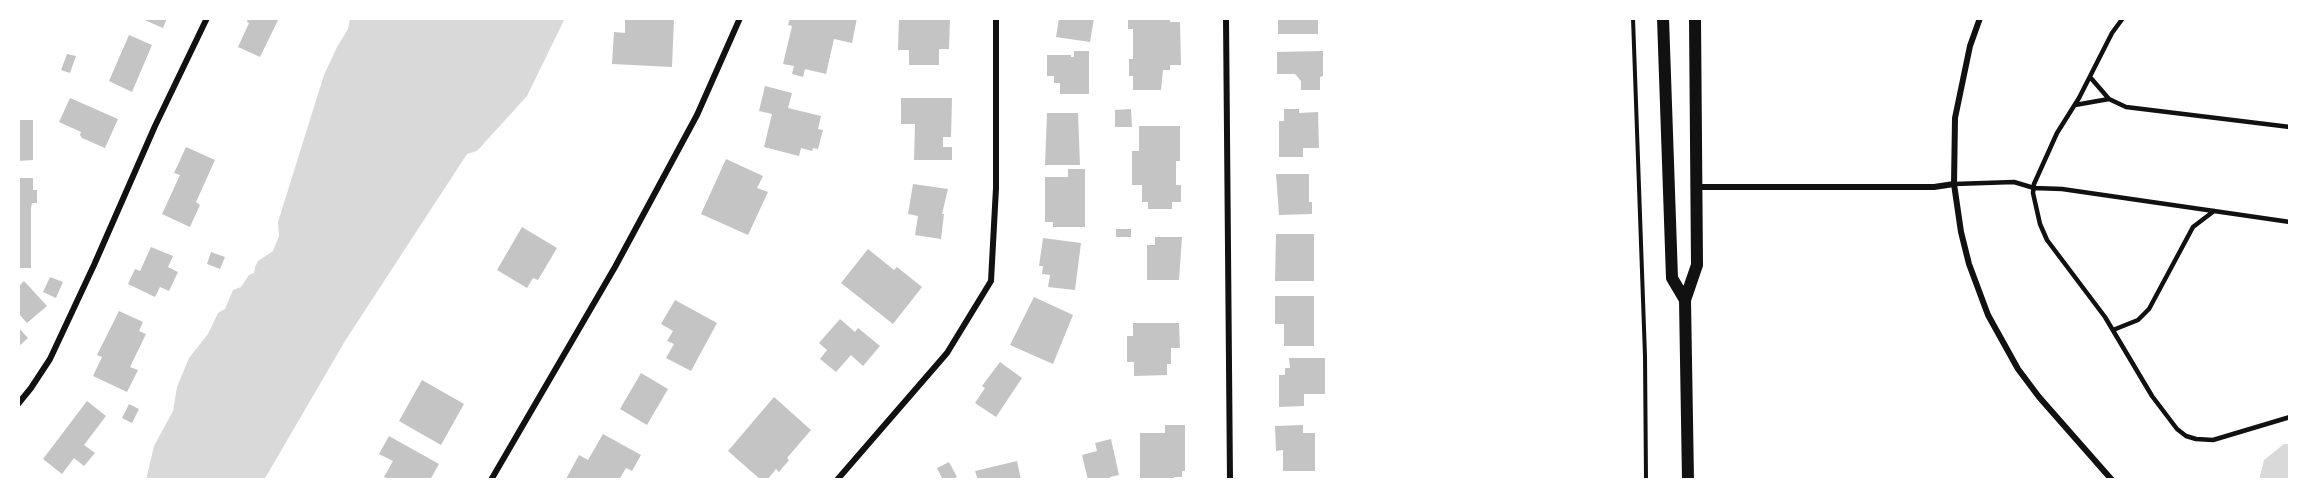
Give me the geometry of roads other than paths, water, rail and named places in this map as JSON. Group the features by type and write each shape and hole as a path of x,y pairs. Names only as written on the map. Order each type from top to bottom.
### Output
{"main road":[{"path":"1663,18 1672,279 1686,300"},
{"path":"1688,480 1686,300 1697,265 1695,18"}],"street":[{"path":"18,404 50,359 152,132 207,18"},
{"path":"491,480 615,267 697,115 740,18"},
{"path":"837,480 947,353 991,281 996,188 996,18"},
{"path":"1226,18 1230,480"},
{"path":"1980,18 1968,56 1955,118 1954,184 1968,264 2000,340 2018,369 2039,397 2112,480"},
{"path":"1696,187 1934,187 1954,184"}],"lane":[{"path":"2123,18 2112,33 2075,105 2057,133 2034,188 2040,224 2047,240 2090,294 2152,396 2177,429 2186,436 2204,441 2213,440 2290,417"},
{"path":"2090,77 2109,99 2126,107 2290,127"},
{"path":"2075,105 2109,99"},
{"path":"1954,184 2014,182 2034,188 2062,189 2290,222"},
{"path":"2113,330 2138,320 2149,309 2193,227 2214,211"}]}
